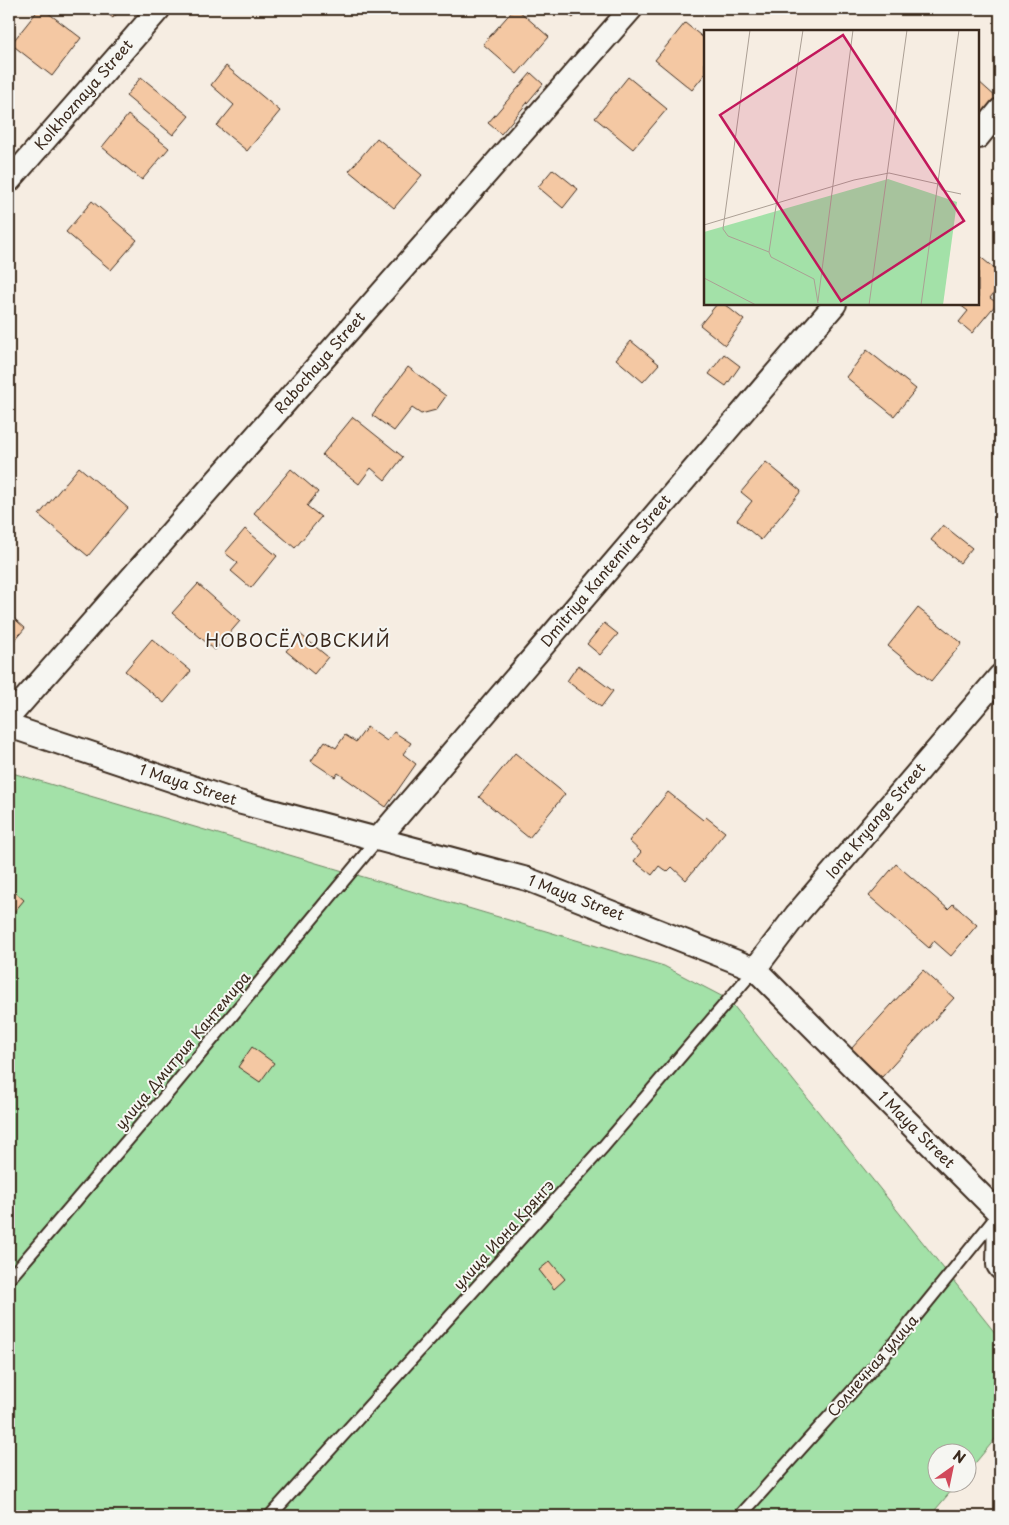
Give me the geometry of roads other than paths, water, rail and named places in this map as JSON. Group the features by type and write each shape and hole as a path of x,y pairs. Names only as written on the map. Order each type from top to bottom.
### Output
{"street":[{"name":"Kolkhoznaya Street","path":"9,181 159,9"},
{"name":"Rabochaya Street","path":"9,717 631,9"},
{"path":"979,136 1000,110"},
{"name":"Dmitriya Kantemira Street","path":"378,839 834,305"},
{"name":"Iona Kryange Street","path":"755,969 796,915 1000,676"},
{"name":"1 Maya Street","path":"9,726 231,800 527,879 755,969 1000,1212"},
{"path":"1000,1212 998,1266 1000,1268"}],"lane":[{"name":"улица Дмитрия Кантемира","path":"9,1279 173,1087 378,839"},
{"name":"улица Иона Крянгэ","path":"270,1516 604,1146 755,969"},
{"name":"Солнечная улица","path":"740,1516 882,1358 1000,1212"}],"district":[{"name":"НОВОСЁЛОВСКИЙ","path":"298,641"}]}
